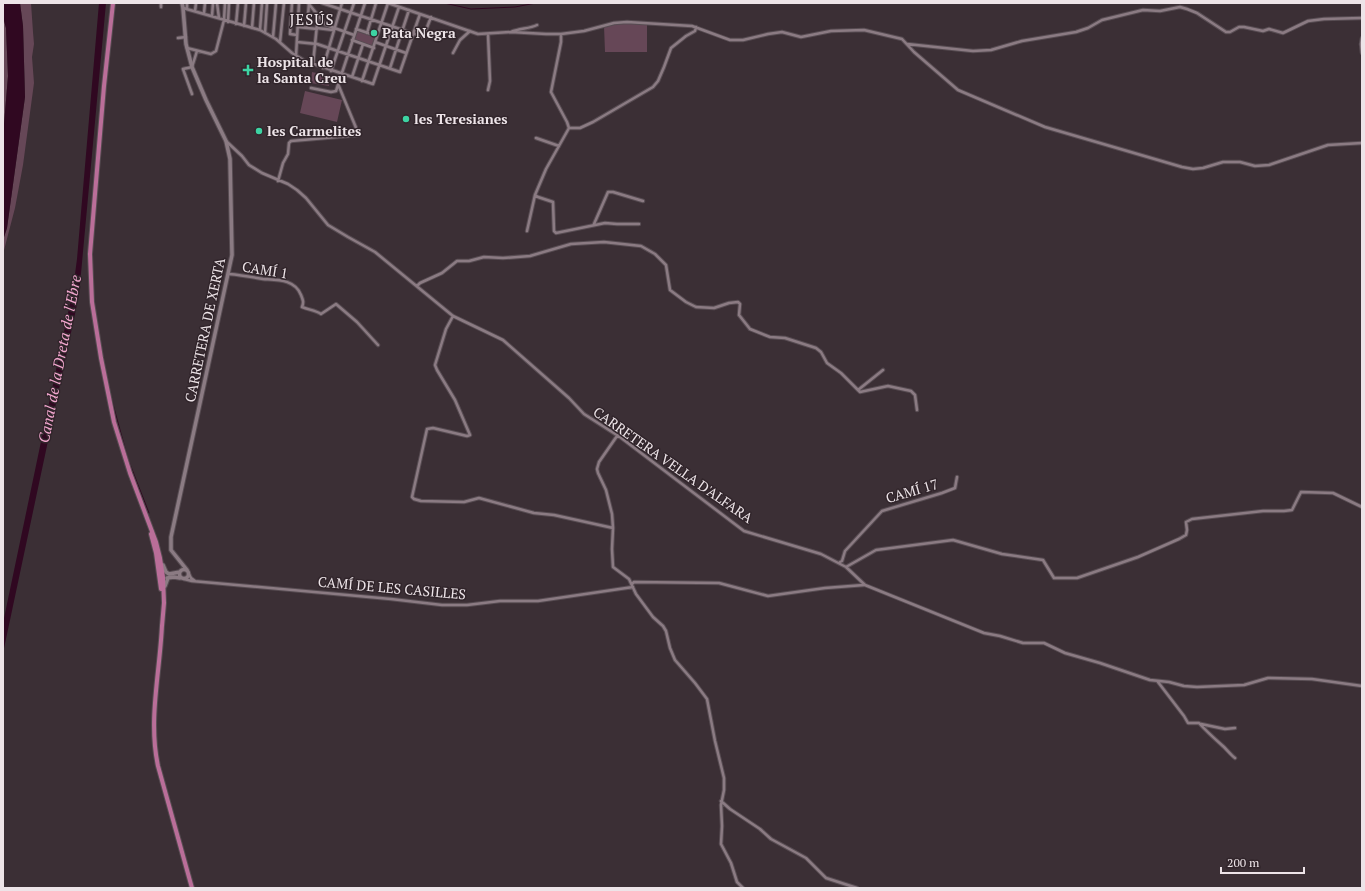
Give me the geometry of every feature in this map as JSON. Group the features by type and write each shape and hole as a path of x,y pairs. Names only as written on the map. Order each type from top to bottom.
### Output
{"main road":[{"path":"113,3 104,86 90,254 92,302 100,358 109,400 124,456 167,576 162,626"},
{"path":"182,3 185,8"},
{"name":"CARRETERA DE XERTA","path":"179,561 171,550 173,525 232,255 230,159 226,141 192,67 187,48 185,8"},
{"path":"144,511 158,557 161,574 183,578 187,577 188,572"},
{"path":"156,551 161,586 162,626 154,746 158,766 192,888"},
{"path":"179,561 179,574 183,578"},
{"path":"179,561 188,572"},
{"path":"162,599 162,579 184,569 188,572"}],"street":[{"path":"187,3 185,8 228,22 260,30 280,42 296,56 313,64 373,84 399,6"},
{"path":"195,11 196,3"},
{"path":"204,14 205,3"},
{"path":"212,16 213,3"},
{"path":"217,3 219,18"},
{"path":"187,48 212,53 216,51 224,20 225,3"},
{"path":"228,22 229,3"},
{"path":"236,24 238,3"},
{"path":"244,26 246,3"},
{"path":"252,28 254,3"},
{"path":"260,30 262,3"},
{"path":"265,33 267,3"},
{"path":"273,37 276,3"},
{"path":"280,42 284,3"},
{"path":"292,3 290,34 297,35"},
{"path":"296,56 299,3"},
{"path":"307,28 309,3"},
{"path":"309,3 326,25 333,29 354,35"},
{"path":"312,7 316,3"},
{"path":"322,3 424,36 431,17"},
{"path":"323,68 333,29 342,3"},
{"path":"332,70 354,3"},
{"path":"311,88 334,92 336,91 365,3"},
{"path":"367,33 376,3"},
{"path":"362,81 388,3 476,34 511,32 561,34 584,31 618,22 677,24 696,27 730,40 744,40 782,32 801,37 832,31 864,30 900,38 958,90 1045,127 1182,167 1194,169 1203,168 1222,162 1240,162 1255,166 1269,165 1328,145 1362,143"},
{"path":"907,44 973,51 991,50 1022,41 1076,32 1088,28 1102,20 1137,11 1160,11 1180,7 1196,13 1222,31 1228,33 1244,26 1263,32 1269,29 1283,32 1308,21 1362,18"},
{"path":"390,68 409,10"},
{"path":"297,42 315,44 400,72 420,14"},
{"path":"313,64 318,15"},
{"path":"511,32 520,28 532,28 537,25"},
{"path":"298,27 333,29"},
{"path":"569,128 580,128 593,122 653,87 658,81 671,48 695,31 696,27"},
{"path":"356,29 377,36"},
{"path":"453,53 460,40 470,31"},
{"path":"488,34 490,81 488,90"},
{"path":"527,231 535,195 546,169 569,128 550,90 561,42 561,34"},
{"path":"178,38 186,37"},
{"path":"1362,38 1362,53"},
{"path":"352,40 374,48"},
{"path":"376,42 406,53"},
{"path":"352,77 363,44"},
{"path":"192,94 183,69 192,67 197,51"},
{"path":"278,181 283,164 288,154 289,143 291,141 359,135 338,84"},
{"path":"536,138 559,146"},
{"name":"CARRETERA VELLA D'ALFARA","path":"226,141 249,165 297,190 306,198 328,225 375,252 453,316 503,340 569,398 584,414 617,436 744,531 821,554 846,567 865,584 984,634 1000,636 1023,643 1044,643 1065,653 1150,680 1197,687 1244,685 1268,678 1297,678 1362,686"},
{"path":"594,224 608,192 613,192 643,201"},
{"path":"535,195 553,202 555,233 594,224 639,224"},
{"path":"417,286 420,283 442,273 454,262 458,261 467,261 484,257 503,258 530,256 572,244 601,242 641,246 664,262 667,268 670,290 686,302 693,306 714,308 729,303 739,302 739,315 750,329 774,338 785,338 816,348 827,363 841,373 861,392 872,388 888,386 911,391 915,394 917,410"},
{"name":"CAMÍ 1","path":"229,274 276,279 293,284 301,294 304,302 302,307 321,314 336,304 378,345"},
{"path":"453,316 446,329 435,365 455,400 470,435 467,436 433,428 427,429 412,497 421,501 464,502 480,498 534,513 554,515 613,528"},
{"path":"858,390 883,370"},
{"path":"617,436 599,462 597,469 608,497 613,528 613,567 628,577 636,594 653,617 665,628 670,648 676,660 699,687 706,699 724,778 724,790 721,801 721,844 731,864 737,882 743,888"},
{"name":"CAMÍ 17","path":"840,563 845,551 882,510 955,488 957,477"},
{"path":"846,567 876,550 953,540 1002,554 1043,560 1054,578 1077,578 1138,557 1180,539 1186,535 1186,522 1192,519 1263,511 1292,510 1301,492 1333,493 1362,507"},
{"path":"188,572 191,578 196,581"},
{"name":"CAMÍ DE LES CASILLES","path":"183,578 190,581 442,605 467,605 500,601 543,601 632,586 634,582 719,583 768,596 865,584"},
{"path":"1158,682 1188,723 1191,724 1196,722 1225,729 1235,728"},
{"path":"1200,724 1235,758"},
{"path":"721,801 730,809 760,829 771,839 806,858 826,878 857,888"}],"shaded area":[{"path":"20,3 31,3 34,44 32,57 34,83 23,165 15,208 3,254 3,240 7,228 25,97 23,26"},
{"path":"3,17 6,28 8,76 3,136"},
{"path":"618,24 647,24 647,52 605,52 604,26"},
{"path":"356,31 375,37 373,46 354,40"},
{"path":"312,72 330,76 329,86 311,83"},
{"path":"305,91 342,100 337,122 300,113"}],"water":[{"path":"3,3 20,3 23,26 25,97 7,228 3,240 3,136 8,76 6,28 3,17"},
{"name":"Canal de la Dreta de l'Ebre","path":"99,3 106,3 79,295 3,653 3,623 73,289 77,259"}],"waterway":[{"path":"444,3 471,9 515,7 536,3"},
{"path":"111,397 128,459 149,513"}],"place":[{"name":"Pata Negra","path":"374,33"},
{"name":"Hospital de la Santa Creu","path":"248,70"},
{"name":"les Teresianes","path":"406,119"},
{"name":"les Carmelites","path":"259,131"}],"district":[{"name":"JESÚS","path":"312,20"}]}
